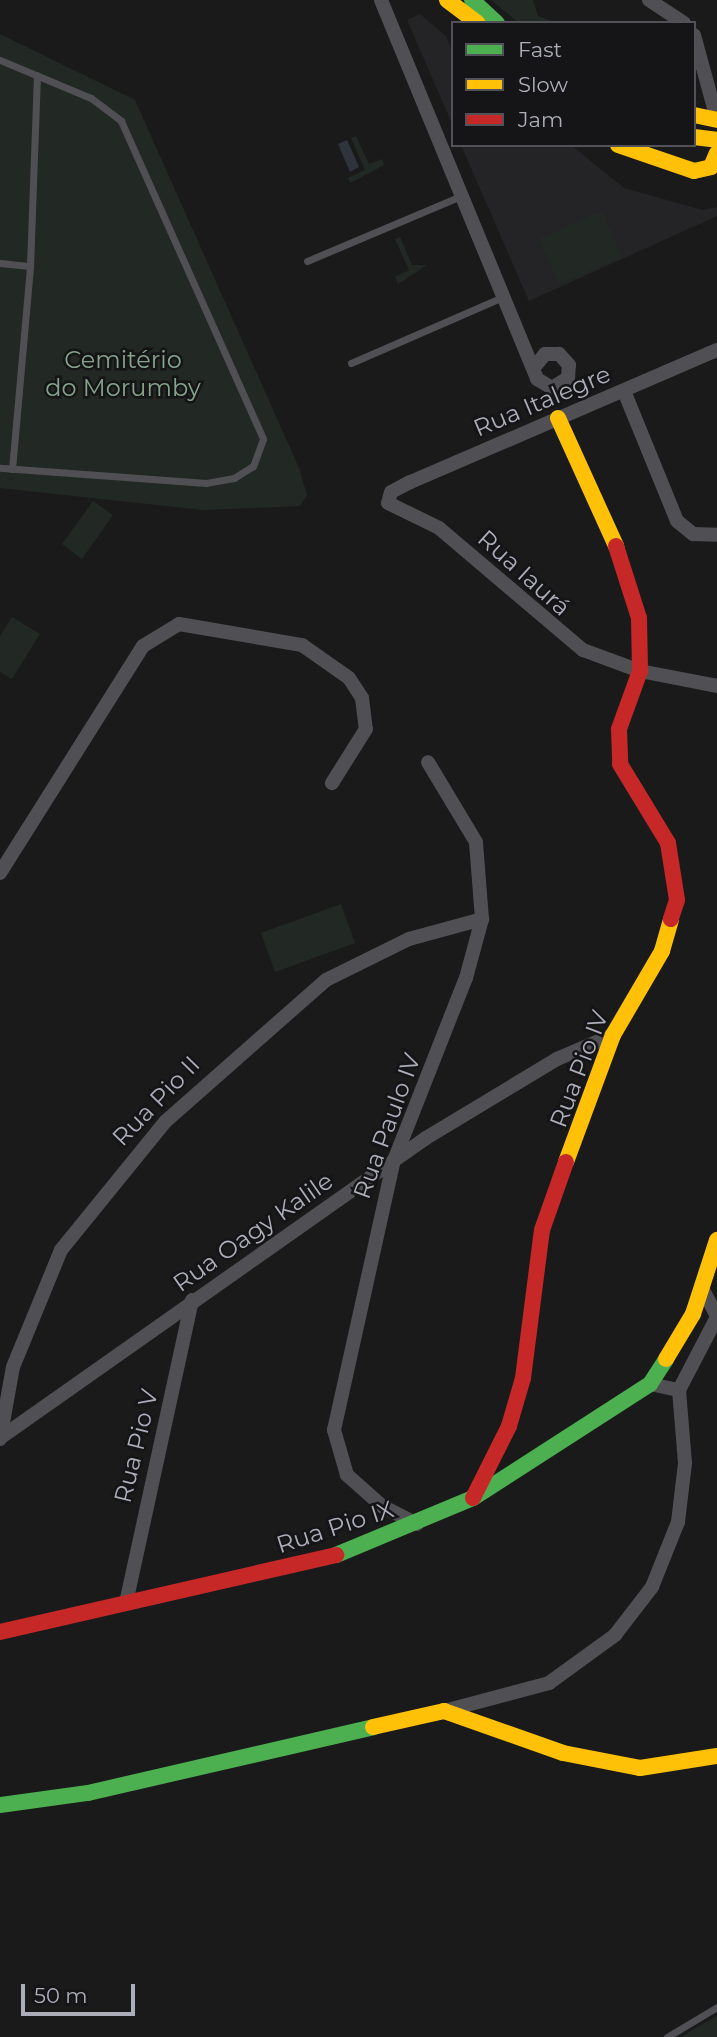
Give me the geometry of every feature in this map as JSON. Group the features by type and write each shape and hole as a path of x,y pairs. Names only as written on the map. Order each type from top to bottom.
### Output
{"street":[{"path":"380,0 536,365"},
{"path":"447,0 474,21"},
{"path":"472,0 495,21"},
{"path":"649,0 681,21"},
{"path":"696,42 717,119 696,115"},
{"path":"696,137 717,140"},
{"path":"624,147 694,171 710,167 717,153"},
{"name":"Rua Italegre","path":"388,498 558,418 717,350"},
{"path":"624,391 677,521 693,534 717,535"},
{"path":"558,418 626,567 639,618 640,671"},
{"name":"Rua Iaurá","path":"388,498 392,509 449,536 566,641 640,671 717,686"},
{"path":"0,873 143,646 179,624 302,645 349,678 362,698 366,729 332,783"},
{"name":"Rua Pio IV","path":"473,1498 509,1426 528,1351 542,1230 613,1035 662,951 677,900 668,842 620,764 619,729 640,671"},
{"name":"Rua Paulo IV","path":"416,1524 357,1486 335,1444 347,1354 393,1163 466,978 482,919 476,842 428,762"},
{"name":"Rua Pio II","path":"0,1438 13,1367 61,1250 166,1121 326,980 409,939 482,919"},
{"name":"Rua Oagy Kalile","path":"0,1438 34,1420 192,1300 393,1163 557,1059 613,1035"},
{"name":"Rua Pio IX","path":"0,1632 301,1565 416,1524 473,1498 650,1384 672,1354 702,1288 717,1240"},
{"path":"0,1805 88,1793 444,1711 549,1684 615,1634 652,1587 678,1522 685,1463 679,1390 717,1316 702,1288"},
{"name":"Rua Pio V","path":"126,1603 192,1300"},
{"path":"650,1384 679,1390"},
{"path":"444,1711 564,1753 640,1768 717,1756"}],"lane":[{"path":"0,60 91,98 121,121 263,443 247,470 206,482 0,468"},
{"path":"12,469 30,265 37,75"},
{"path":"307,261 463,194"},
{"path":"0,262 30,265"},
{"path":"351,363 507,296"},
{"path":"667,2037 717,2007"}],"shaded area":[{"path":"420,14 446,36 451,48 451,121 407,20"},
{"path":"347,140 359,167 350,172 338,144"},
{"path":"462,147 573,147 624,188 703,210 717,207 717,216 529,301"}],"green space":[{"path":"491,0 533,0 538,16 552,21 517,21"},
{"name":"Cemitério do Morumby","path":"0,34 135,100 299,468 307,495 300,506 203,510 0,488"},
{"path":"356,136 369,164 382,159 384,165 350,183 348,178 365,170 351,138"},
{"path":"602,211 622,257 559,284 539,239"},
{"path":"400,237 412,265 427,265 398,284 395,277 409,270 395,239"},
{"path":"93,501 113,515 82,559 62,544"},
{"path":"12,617 40,634 12,679 0,672 0,636"},
{"path":"341,904 355,943 275,972 261,933"},
{"path":"717,2016 717,2037 682,2037 694,2029"}],"traffic: fast":[{"path":"472,0 495,21"},
{"path":"336,1555 473,1498 650,1384 666,1359"},
{"path":"0,1805 88,1793 373,1727"}],"traffic: slow":[{"path":"447,0 474,21"},
{"path":"696,115 717,120"},
{"path":"696,137 717,140"},
{"path":"624,147 694,171 711,167 717,153"},
{"path":"558,418 616,546"},
{"path":"566,1162 613,1035 662,951 671,919"},
{"path":"666,1359 693,1314 717,1240"},
{"path":"373,1727 444,1711 563,1753 640,1768 717,1756"}],"traffic: jam":[{"path":"616,546 639,618 640,671 619,729 620,764 668,843 677,900 671,919"},
{"path":"473,1498 509,1426 523,1378 542,1230 566,1162"},
{"path":"0,1632 336,1555"}]}
